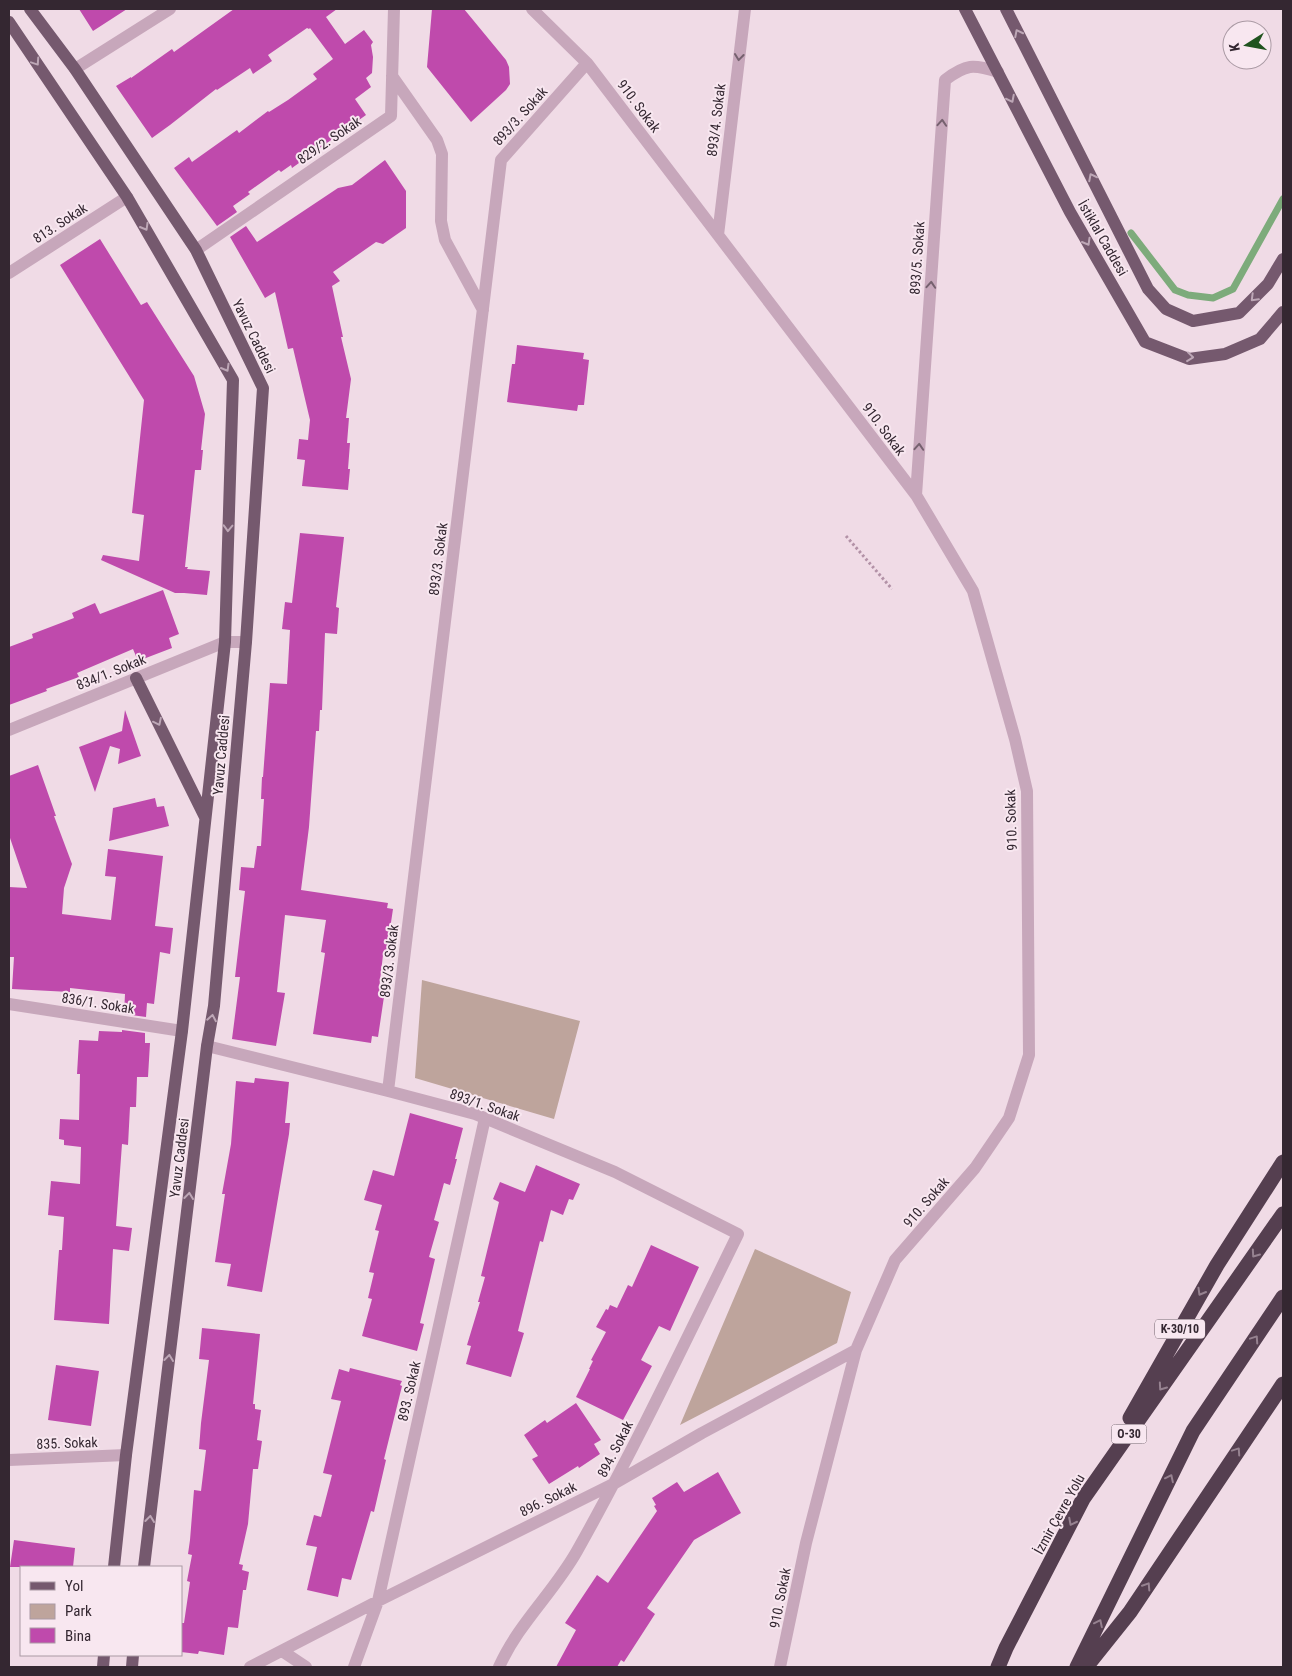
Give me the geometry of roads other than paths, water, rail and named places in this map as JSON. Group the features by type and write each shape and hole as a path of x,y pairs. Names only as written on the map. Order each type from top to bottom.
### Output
{"highway":[{"name":"K-30/10","path":"1083,1499 1216,1265 1283,1162"},
{"name":"İzmir Çevre Yolu","path":"998,1667 1083,1499 1283,1214"},
{"path":"1077,1667 1193,1431 1283,1297"},
{"path":"1086,1667 1130,1612 1283,1384"}],"main road":[{"name":"Yavuz Caddesi","path":"30,9 75,69 196,250 263,388 246,642 214,1006 207,1046 144,1566"},
{"name":"İstiklal Caddesi","path":"965,9 1070,212 1145,342 1189,359 1224,354 1260,339 1283,312"},
{"name":"İstiklal Caddesi","path":"1006,9 1148,289 1166,309 1193,321 1239,313 1268,284 1283,259"},
{"name":"Yavuz Caddesi","path":"9,22 128,197 233,380 225,642 182,1031 126,1455 114,1566"},
{"path":"136,678 205,818"}],"street":[{"path":"75,69 170,9"},
{"name":"829/2. Sokak","path":"196,250 391,116 394,9"},
{"name":"910. Sokak","path":"532,9 587,63 916,496 973,591 1015,739 1027,791 1029,1055 1009,1118 975,1168 895,1260 856,1350 806,1543 780,1667"},
{"name":"893/4. Sokak","path":"718,235 745,9"},
{"name":"893/3. Sokak","path":"388,1091 501,160 587,63"},
{"name":"893/5. Sokak","path":"916,496 945,80 960,68 982,67 998,72"},
{"path":"392,76 437,140 442,154 441,221 445,240 483,310"},
{"name":"813. Sokak","path":"9,273 128,197"},
{"path":"225,642 246,642"},
{"name":"834/1. Sokak","path":"9,730 225,642"},
{"name":"836/1. Sokak","path":"9,1004 182,1031"},
{"name":"893/1. Sokak","path":"207,1046 388,1091 485,1118 614,1172 738,1234"},
{"name":"893. Sokak","path":"354,1667 378,1601 485,1118"},
{"name":"894. Sokak","path":"499,1667 507,1649 575,1554 615,1483 738,1234"},
{"name":"896. Sokak","path":"250,1667 615,1483 702,1433 856,1350"},
{"name":"835. Sokak","path":"9,1460 126,1455"},
{"path":"282,1651 306,1667"}],"waterway":[{"path":"1131,233 1175,290 1188,295 1213,298 1233,289 1283,199"}]}
